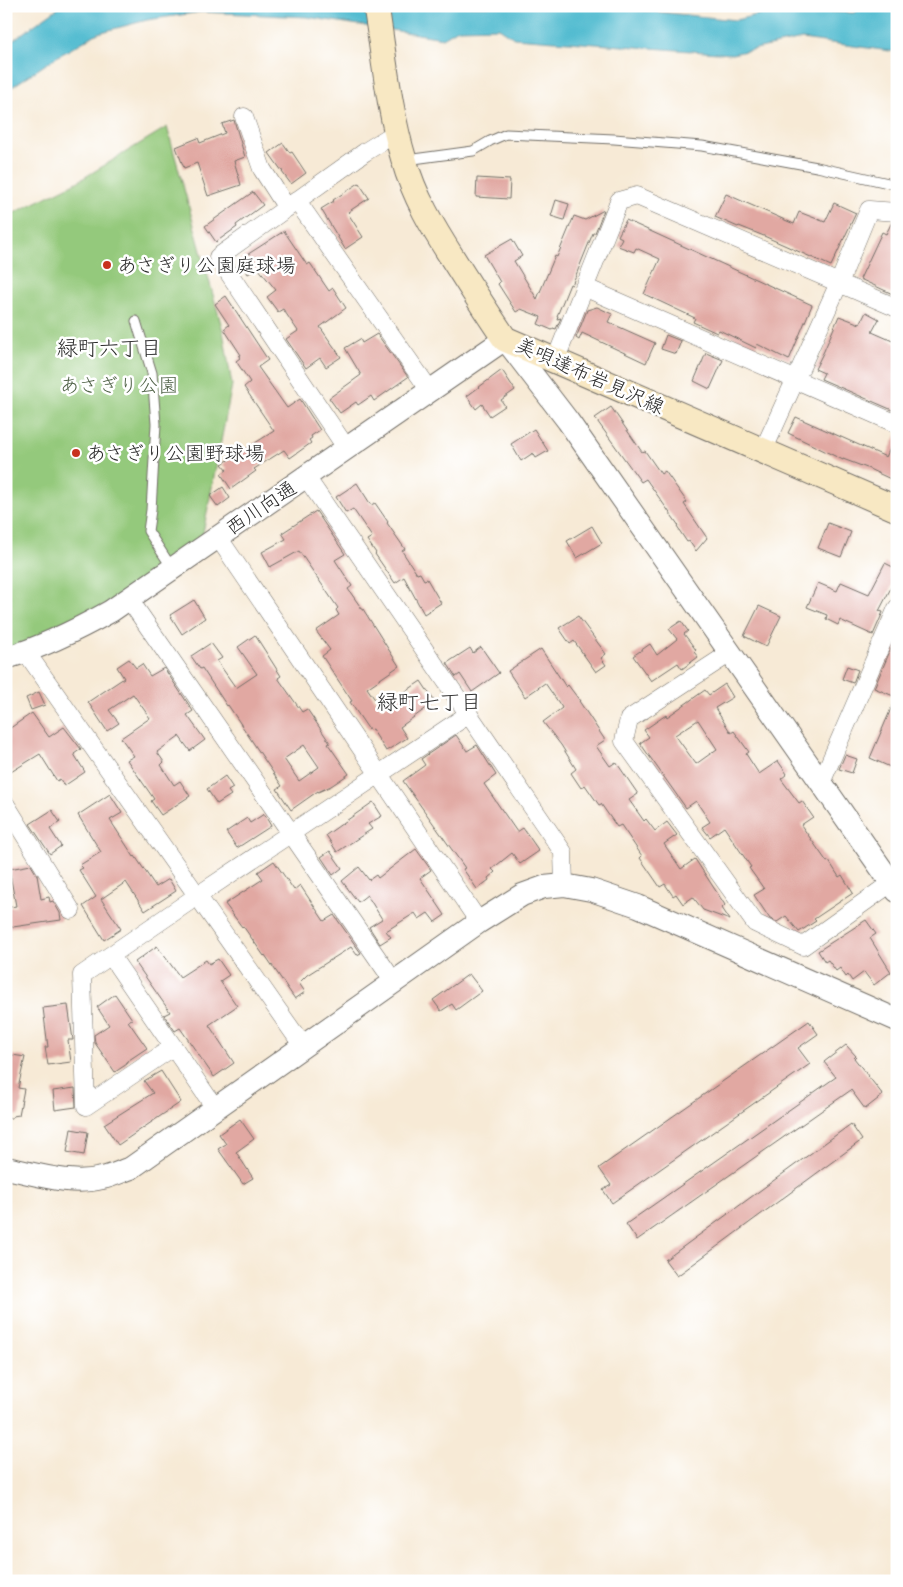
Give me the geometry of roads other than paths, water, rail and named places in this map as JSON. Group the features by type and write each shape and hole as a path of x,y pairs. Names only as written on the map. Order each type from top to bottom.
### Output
{"main road":[{"name":"美唄達布岩見沢線","path":"376,6 397,132 413,187 428,219 482,305 506,339 897,510"}],"street":[{"path":"244,117 262,169 292,204 431,392"},
{"path":"347,449 218,257 365,152 397,132"},
{"path":"555,361 619,201 637,196 897,308"},
{"path":"763,451 839,283 869,210 897,212"},
{"path":"584,287 897,424"},
{"path":"506,339 568,421 894,887 803,946 755,923 624,742 629,719 730,653"},
{"name":"西川向通","path":"16,655 88,624 431,392 506,339"},
{"path":"306,477 563,852 564,885"},
{"path":"218,537 479,922"},
{"path":"128,598 394,982"},
{"path":"822,783 897,608"},
{"path":"16,655 197,896 303,1046"},
{"path":"173,1047 86,1106 82,975 469,714"},
{"path":"6,805 71,910"},
{"path":"6,1168 65,1180 101,1179 131,1168 479,922 522,895 544,887 564,885 591,890 638,906 897,1020"},
{"path":"111,956 215,1108"}],"lane":[{"path":"404,160 473,151 506,134 614,139 702,146 817,167 897,185"},
{"path":"136,321 152,372 156,424 148,531 172,568"}],"water":[{"path":"61,6 599,6 736,20 780,9 854,13 864,6 894,6 897,7 897,52 802,39 732,54 514,38 499,28 458,29 443,38 307,17 201,12 147,20 98,33 55,58 6,91 6,45"}],"place":[{"name":"あさぎり公園庭球場","path":"107,265"},
{"name":"あさぎり公園野球場","path":"76,453"}],"district":[{"name":"緑町六丁目","path":"109,348"},
{"name":"緑町七丁目","path":"429,702"}],"park label":[{"name":"あさぎり公園","path":"119,385"}]}
